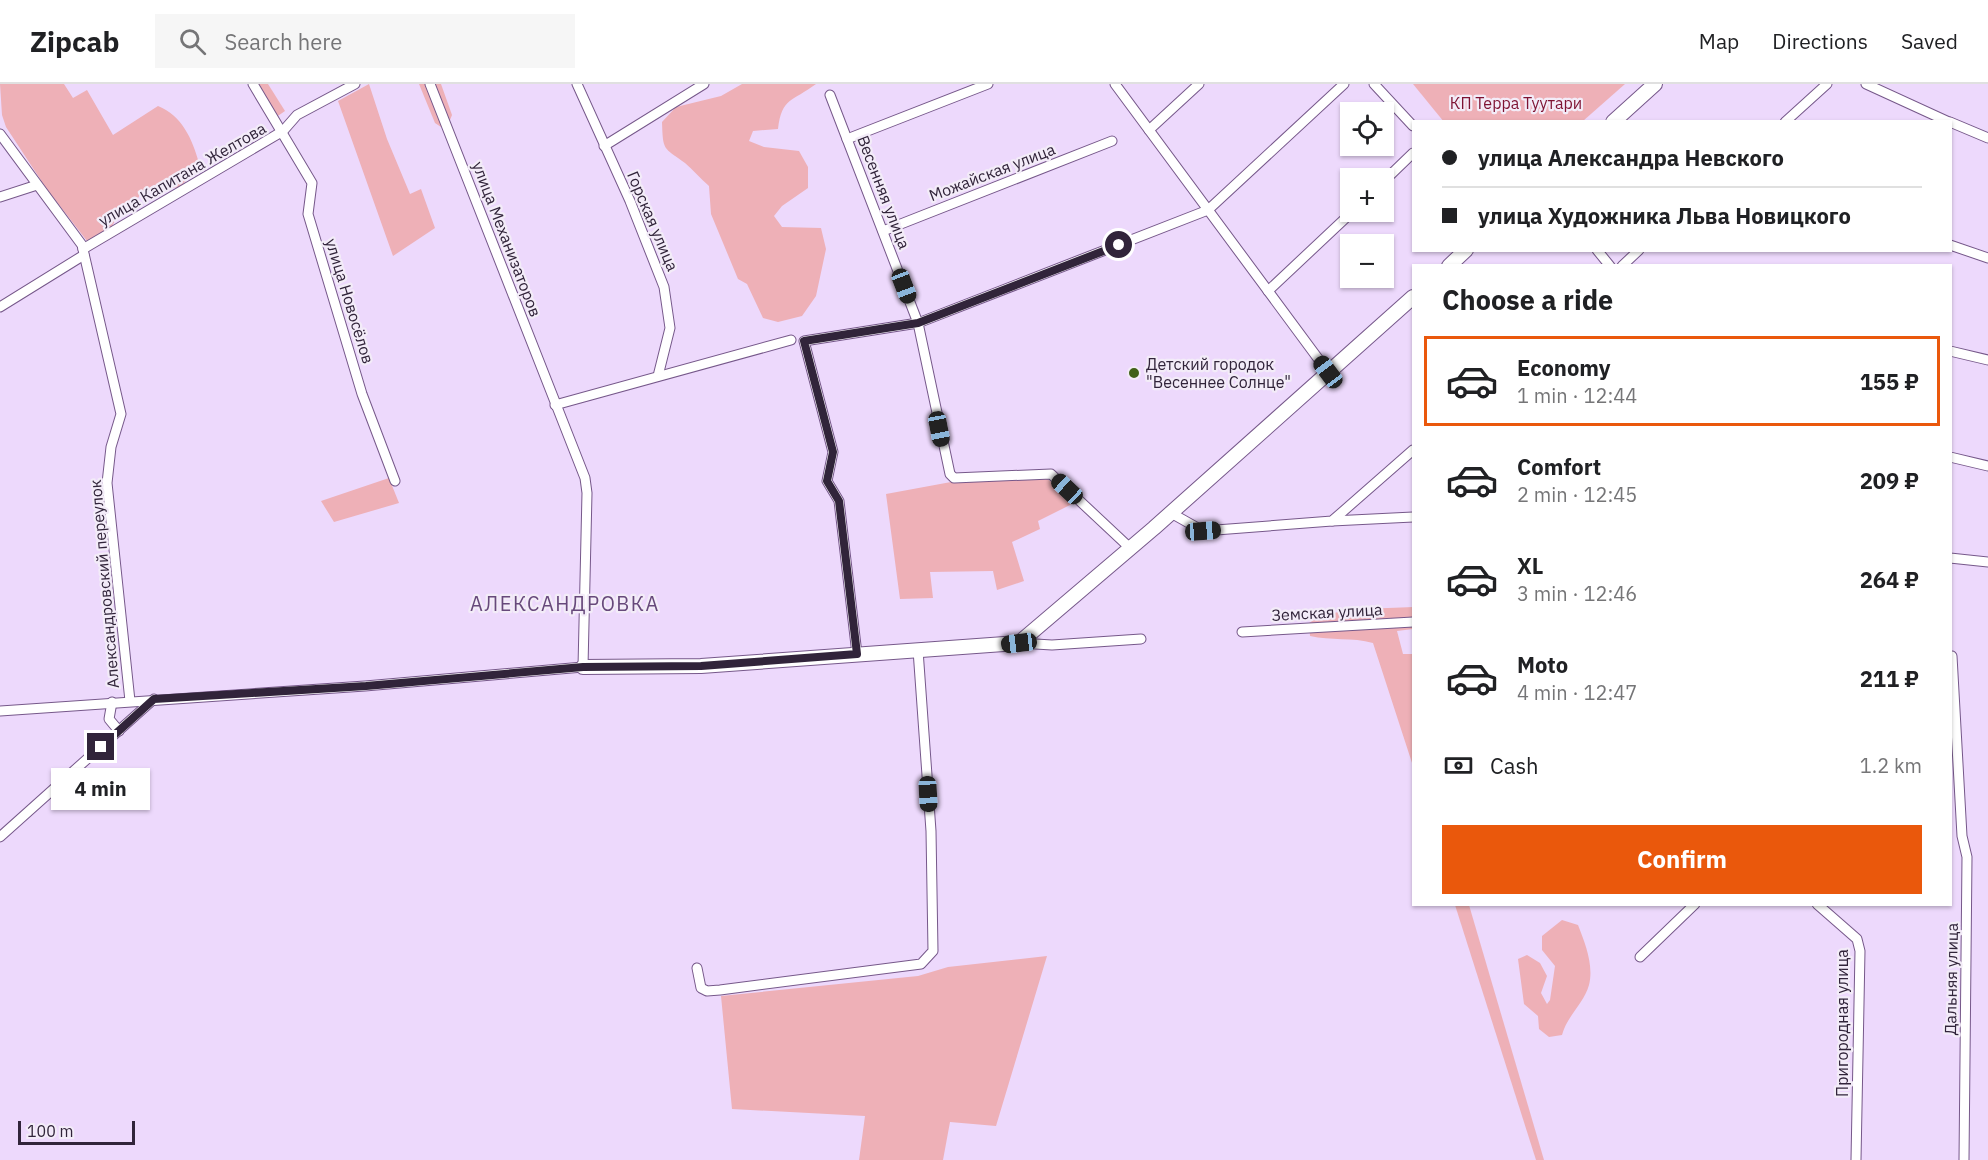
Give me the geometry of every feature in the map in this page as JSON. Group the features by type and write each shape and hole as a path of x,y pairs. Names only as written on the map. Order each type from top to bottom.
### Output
{"street":[{"name":"улица Новосёлов","path":"253,84 284,132 312,183 308,214 362,394 395,481"},
{"name":"улица Капитана Желтова","path":"0,307 84,252 284,132 297,115 355,84"},
{"name":"улица Механизаторов","path":"430,84 585,478 587,493 583,667"},
{"name":"Горская улица","path":"577,84 630,201 664,287 670,328 658,376"},
{"path":"604,146 704,84"},
{"path":"847,139 988,84"},
{"path":"1115,84 1328,372"},
{"path":"1149,130 1199,84"},
{"path":"857,654 839,501 827,481 833,452 804,341 918,323 1208,210 1344,84"},
{"path":"1374,84 1412,125"},
{"path":"1615,120 1656,84"},
{"path":"1787,120 1827,84"},
{"path":"1866,84 1946,120"},
{"name":"Весенняя улица","path":"830,95 918,323 950,474 954,478 1051,474 1130,548"},
{"path":"1952,123 1988,138"},
{"path":"0,134 84,252"},
{"name":"Можайская улица","path":"883,231 1112,141"},
{"path":"1394,171 1412,154"},
{"path":"0,197 37,185"},
{"path":"1268,291 1341,222"},
{"path":"1952,246 1988,258"},
{"name":"Александровский переулок","path":"84,252 121,414 111,447 107,483 130,701"},
{"path":"1451,264 1464,252"},
{"path":"1599,252 1608,264"},
{"path":"1624,264 1637,252"},
{"path":"1019,643 1171,513 1412,298"},
{"path":"555,405 791,340"},
{"path":"1952,351 1988,360"},
{"path":"1332,522 1412,451"},
{"path":"1952,457 1988,466"},
{"path":"1171,513 1203,531 1412,517"},
{"path":"1952,558 1988,562"},
{"name":"Земская улица","path":"1242,632 1412,622"},
{"path":"0,711 366,686 583,667 701,666 1019,643 1052,645 1141,639"},
{"path":"697,968 700,988 707,991 921,964 933,951 931,831 918,650"},
{"name":"Дальняя улица","path":"1952,672 1962,836 1967,857 1964,1160"},
{"path":"0,837 154,699"},
{"path":"112,702 109,719 119,731"},
{"path":"1640,957 1693,906"},
{"name":"Пригородная улица","path":"1819,906 1857,939 1860,951 1856,1160"}],"green space":[{"path":"0,84 64,84 73,98 87,90 113,135 158,106 180,122 193,145 199,163 194,174 178,188 154,185 142,192 136,201 124,206 112,226 87,241 46,188 6,127 2,115"},
{"path":"250,84 268,84 285,111 272,120"},
{"path":"369,84 387,139 410,194 421,189 435,228 393,256 338,101"},
{"path":"419,84 441,84 452,115 450,120 441,127 435,123"},
{"path":"742,84 816,84 785,105 778,129 753,131 749,141 764,147 799,151 808,167 808,188 782,206 774,216 782,227 821,228 826,249 816,296 802,316 778,322 763,318 747,284 738,279 711,214 709,186 685,163 668,151 663,138 662,122 676,107 721,96"},
{"name":"КП Терра Туутари","path":"1413,84 1625,84 1584,120 1442,120"},
{"path":"389,478 399,503 334,522 321,501"},
{"path":"1046,478 1069,494 1074,503 1038,521 1040,529 1012,542 1024,581 997,590 993,571 930,572 933,598 900,599 886,494 951,482"},
{"path":"1412,607 1412,629 1397,631 1403,654 1412,654 1412,763 1373,643 1310,636 1309,623 1319,618 1344,611"},
{"path":"1455,906 1469,906 1544,1160 1536,1160"},
{"path":"1562,920 1578,925 1588,954 1590,977 1587,992 1562,1035 1549,1037 1539,1029 1538,1016 1524,1004 1518,959 1527,955 1540,963 1547,976 1541,993 1547,1004 1550,1000 1555,966 1542,950 1542,936"},
{"path":"1047,956 996,1126 950,1122 943,1160 859,1160 865,1116 732,1109 721,996 918,976 948,967"}],"place":[{"name":"Детский городок \"Весеннее Солнце\"","path":"1134,373"}],"district":[{"name":"АЛЕКСАНДРОВКА","path":"565,603"}],"route":[{"path":"101,747 154,699 366,686 583,667 701,666 857,654 839,501 827,481 833,452 804,341 918,323 1119,245"}]}
